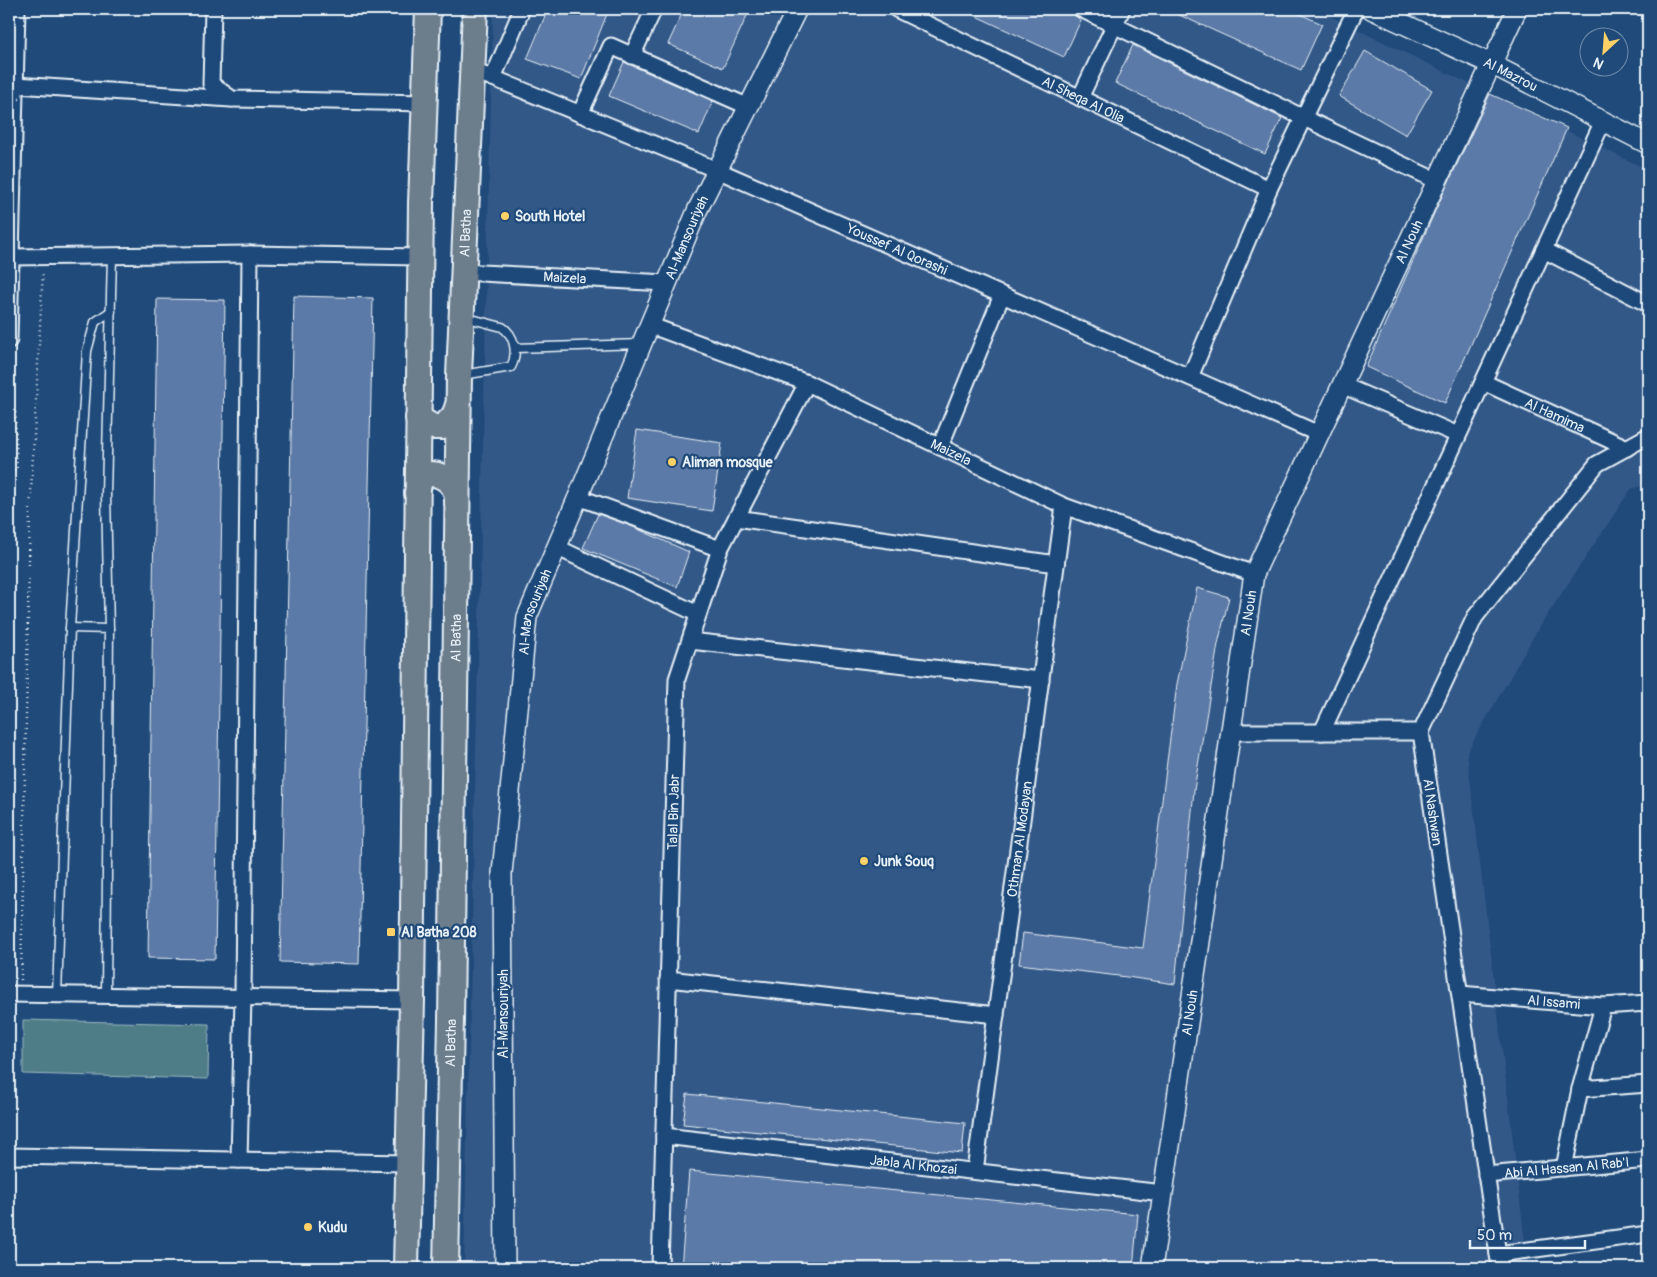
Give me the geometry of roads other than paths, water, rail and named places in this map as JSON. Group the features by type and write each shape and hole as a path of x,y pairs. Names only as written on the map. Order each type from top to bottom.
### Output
{"main road":[{"path":"406,1268 412,1000 420,257 428,9"},
{"name":"Al Batha","path":"446,1268 451,1020 458,405 463,272 482,74 475,9"},
{"path":"418,418 433,427 443,427 454,416 458,405"},
{"path":"417,493 420,480 423,477 437,474 451,484 456,492 457,504"}],"street":[{"path":"9,340 17,9"},
{"path":"213,9 211,84 232,99"},
{"path":"482,74 522,9"},
{"path":"632,56 654,9"},
{"name":"Al-Mansouriyah","path":"505,1268 502,873 526,617 697,211 797,9"},
{"name":"Al Sheqa Al Olia","path":"896,9 1269,189"},
{"path":"1081,9 1437,181"},
{"path":"1080,98 1122,9"},
{"path":"1190,378 1269,189 1356,9"},
{"name":"Al Mazrou","path":"1371,9 1491,64 1648,144"},
{"name":"Al Nouh","path":"1152,1268 1254,574 1517,9"},
{"path":"580,114 611,46 749,107"},
{"name":"Youssef Al Qorashi","path":"482,74 717,170 1319,434"},
{"path":"16,85 232,99 425,103"},
{"path":"1322,732 1603,121"},
{"path":"1544,250 1648,304"},
{"path":"10,257 250,254 420,257"},
{"path":"239,1160 243,997 250,254"},
{"name":"Maizela","path":"463,272 666,283"},
{"path":"940,447 1002,295"},
{"name":"Maizela","path":"649,325 807,383 1064,506 1254,574"},
{"name":"Al Hamima","path":"1483,382 1627,448"},
{"name":"Talal Bin Jabr","path":"660,1268 677,679 720,549 807,383"},
{"path":"1342,385 1458,436"},
{"path":"1230,732 1421,732 1474,617 1597,464 1648,436"},
{"path":"578,497 720,549"},
{"name":"Othman Al Modayan","path":"975,1171 1064,506"},
{"path":"736,518 1056,564"},
{"path":"556,547 698,614"},
{"path":"690,641 1041,680"},
{"name":"Al Nashwan","path":"1421,732 1499,1261"},
{"path":"668,980 996,1015"},
{"path":"15,994 412,1000"},
{"name":"Al Issami","path":"1460,994 1603,1006 1648,1003"},
{"path":"1564,1168 1580,1089 1603,1006"},
{"path":"1580,1089 1648,1084"},
{"name":"Jabla Al Khozai","path":"664,1136 1163,1193"},
{"path":"9,1156 408,1163"},
{"name":"Abi Al Hassan Al Rab'I","path":"1486,1175 1648,1160"},
{"path":"1499,1261 1648,1234"}],"lane":[{"path":"106,995 109,629 106,494 112,256"},
{"path":"57,995 70,628 87,351 95,322 111,311"},
{"path":"459,376 511,367 515,348 508,330 461,317"},
{"path":"515,348 641,344"},
{"path":"70,628 109,629"}],"place":[{"name":"South Hotel","path":"505,216"},
{"name":"Aliman mosque","path":"672,462"},
{"name":"Junk Souq","path":"864,861"},
{"name":"Al Batha 208","path":"391,932"},
{"name":"Kudu","path":"308,1227"}]}
